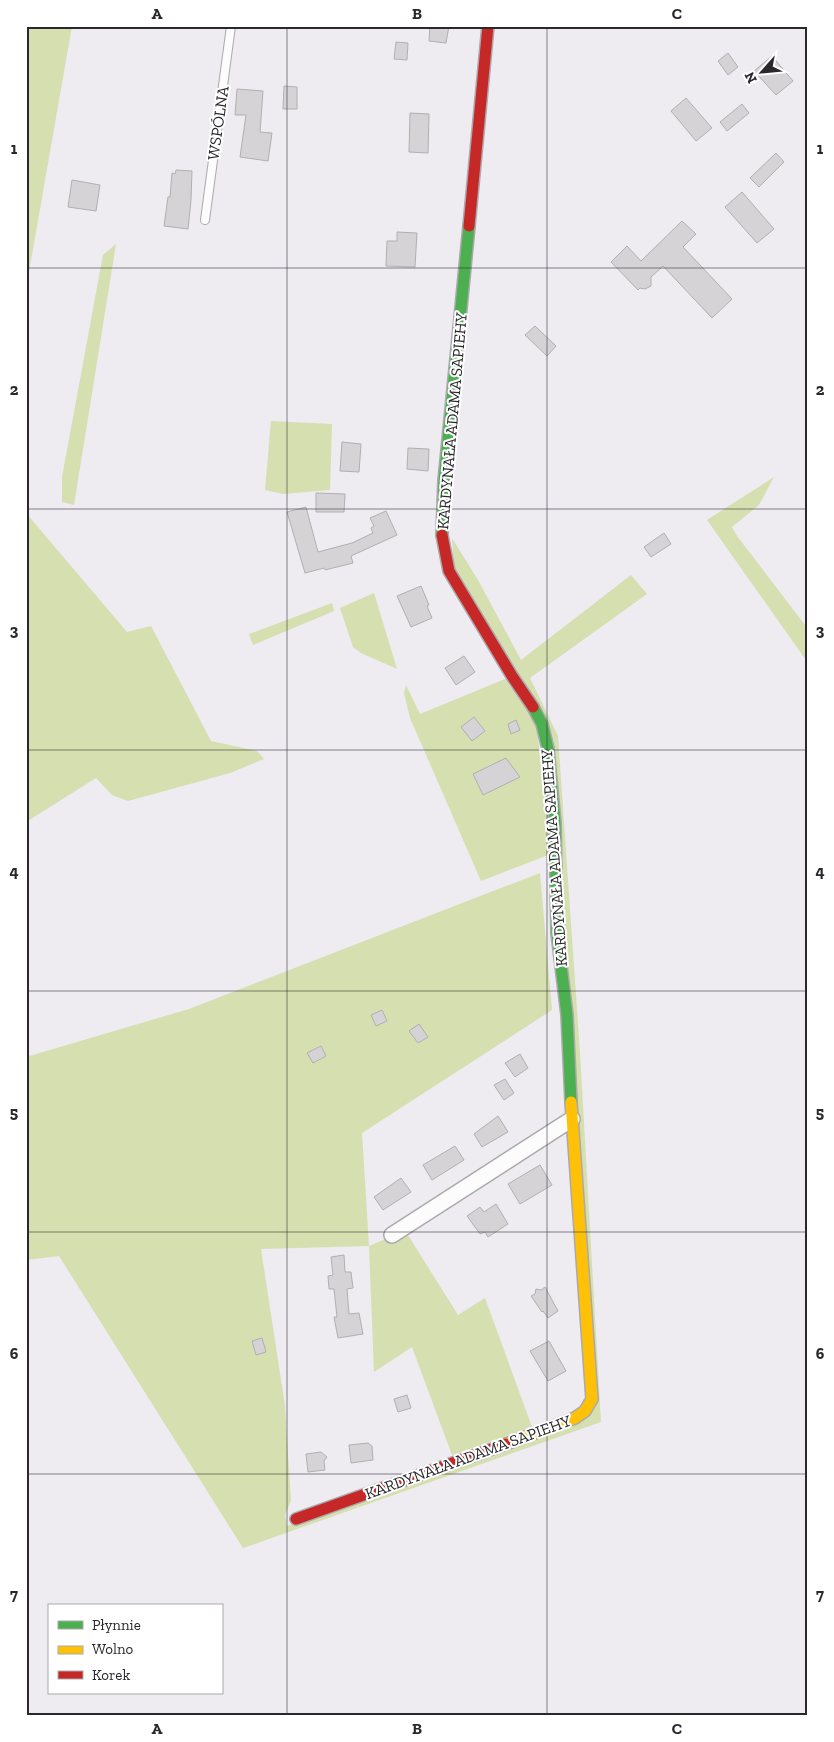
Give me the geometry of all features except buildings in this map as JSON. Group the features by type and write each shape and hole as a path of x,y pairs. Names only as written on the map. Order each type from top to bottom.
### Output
{"street":[{"name":"KARDYNAŁA ADAMA SAPIEHY","path":"296,1519 566,1422 582,1415 587,1410 592,1393 572,1119 568,1023 556,918 555,823 545,733 531,703 512,676 457,586 445,559 442,541 444,481 488,26"},
{"path":"392,1235 572,1119"}],"lane":[{"name":"WSPÓLNA","path":"205,220 231,26"}],"green space":[{"path":"26,26 72,26 26,289"},
{"path":"116,244 74,505 62,502 62,477 103,255"},
{"path":"271,421 332,424 330,490 283,494 265,490"},
{"path":"774,477 759,505 732,527 808,629 808,663 707,520"},
{"path":"26,513 127,632 151,626 211,741 257,751 264,759 230,773 128,801 112,795 96,778 26,822"},
{"path":"452,538 478,580 521,660 631,575 647,594 530,678 558,736 580,1053 601,1422 243,1548 59,1256 26,1260 26,1057 189,1009 540,873 552,1010 362,1133 369,1246 261,1249 285,1406 291,1501 285,1515 287,1526 586,1419 551,748 454,568"},
{"path":"374,593 397,669 361,653 353,647 340,608"},
{"path":"332,603 334,611 253,645 249,634"},
{"path":"505,679 536,720 551,854 481,881 410,718 404,693 406,685 420,714"},
{"path":"406,1232 458,1315 485,1298 532,1427 452,1455 412,1347 374,1372 369,1246"}],"traffic: fast":[{"path":"442,535 444,481 469,226"},
{"path":"533,707 542,724 548,749 555,823 557,933 567,1015 571,1102"}],"traffic: slow":[{"path":"506,1444 575,1418 585,1411 592,1399 571,1102"}],"traffic: jam":[{"path":"469,226 488,26"},
{"path":"442,535 449,571 512,676 533,707"},
{"path":"296,1519 506,1444"}]}
